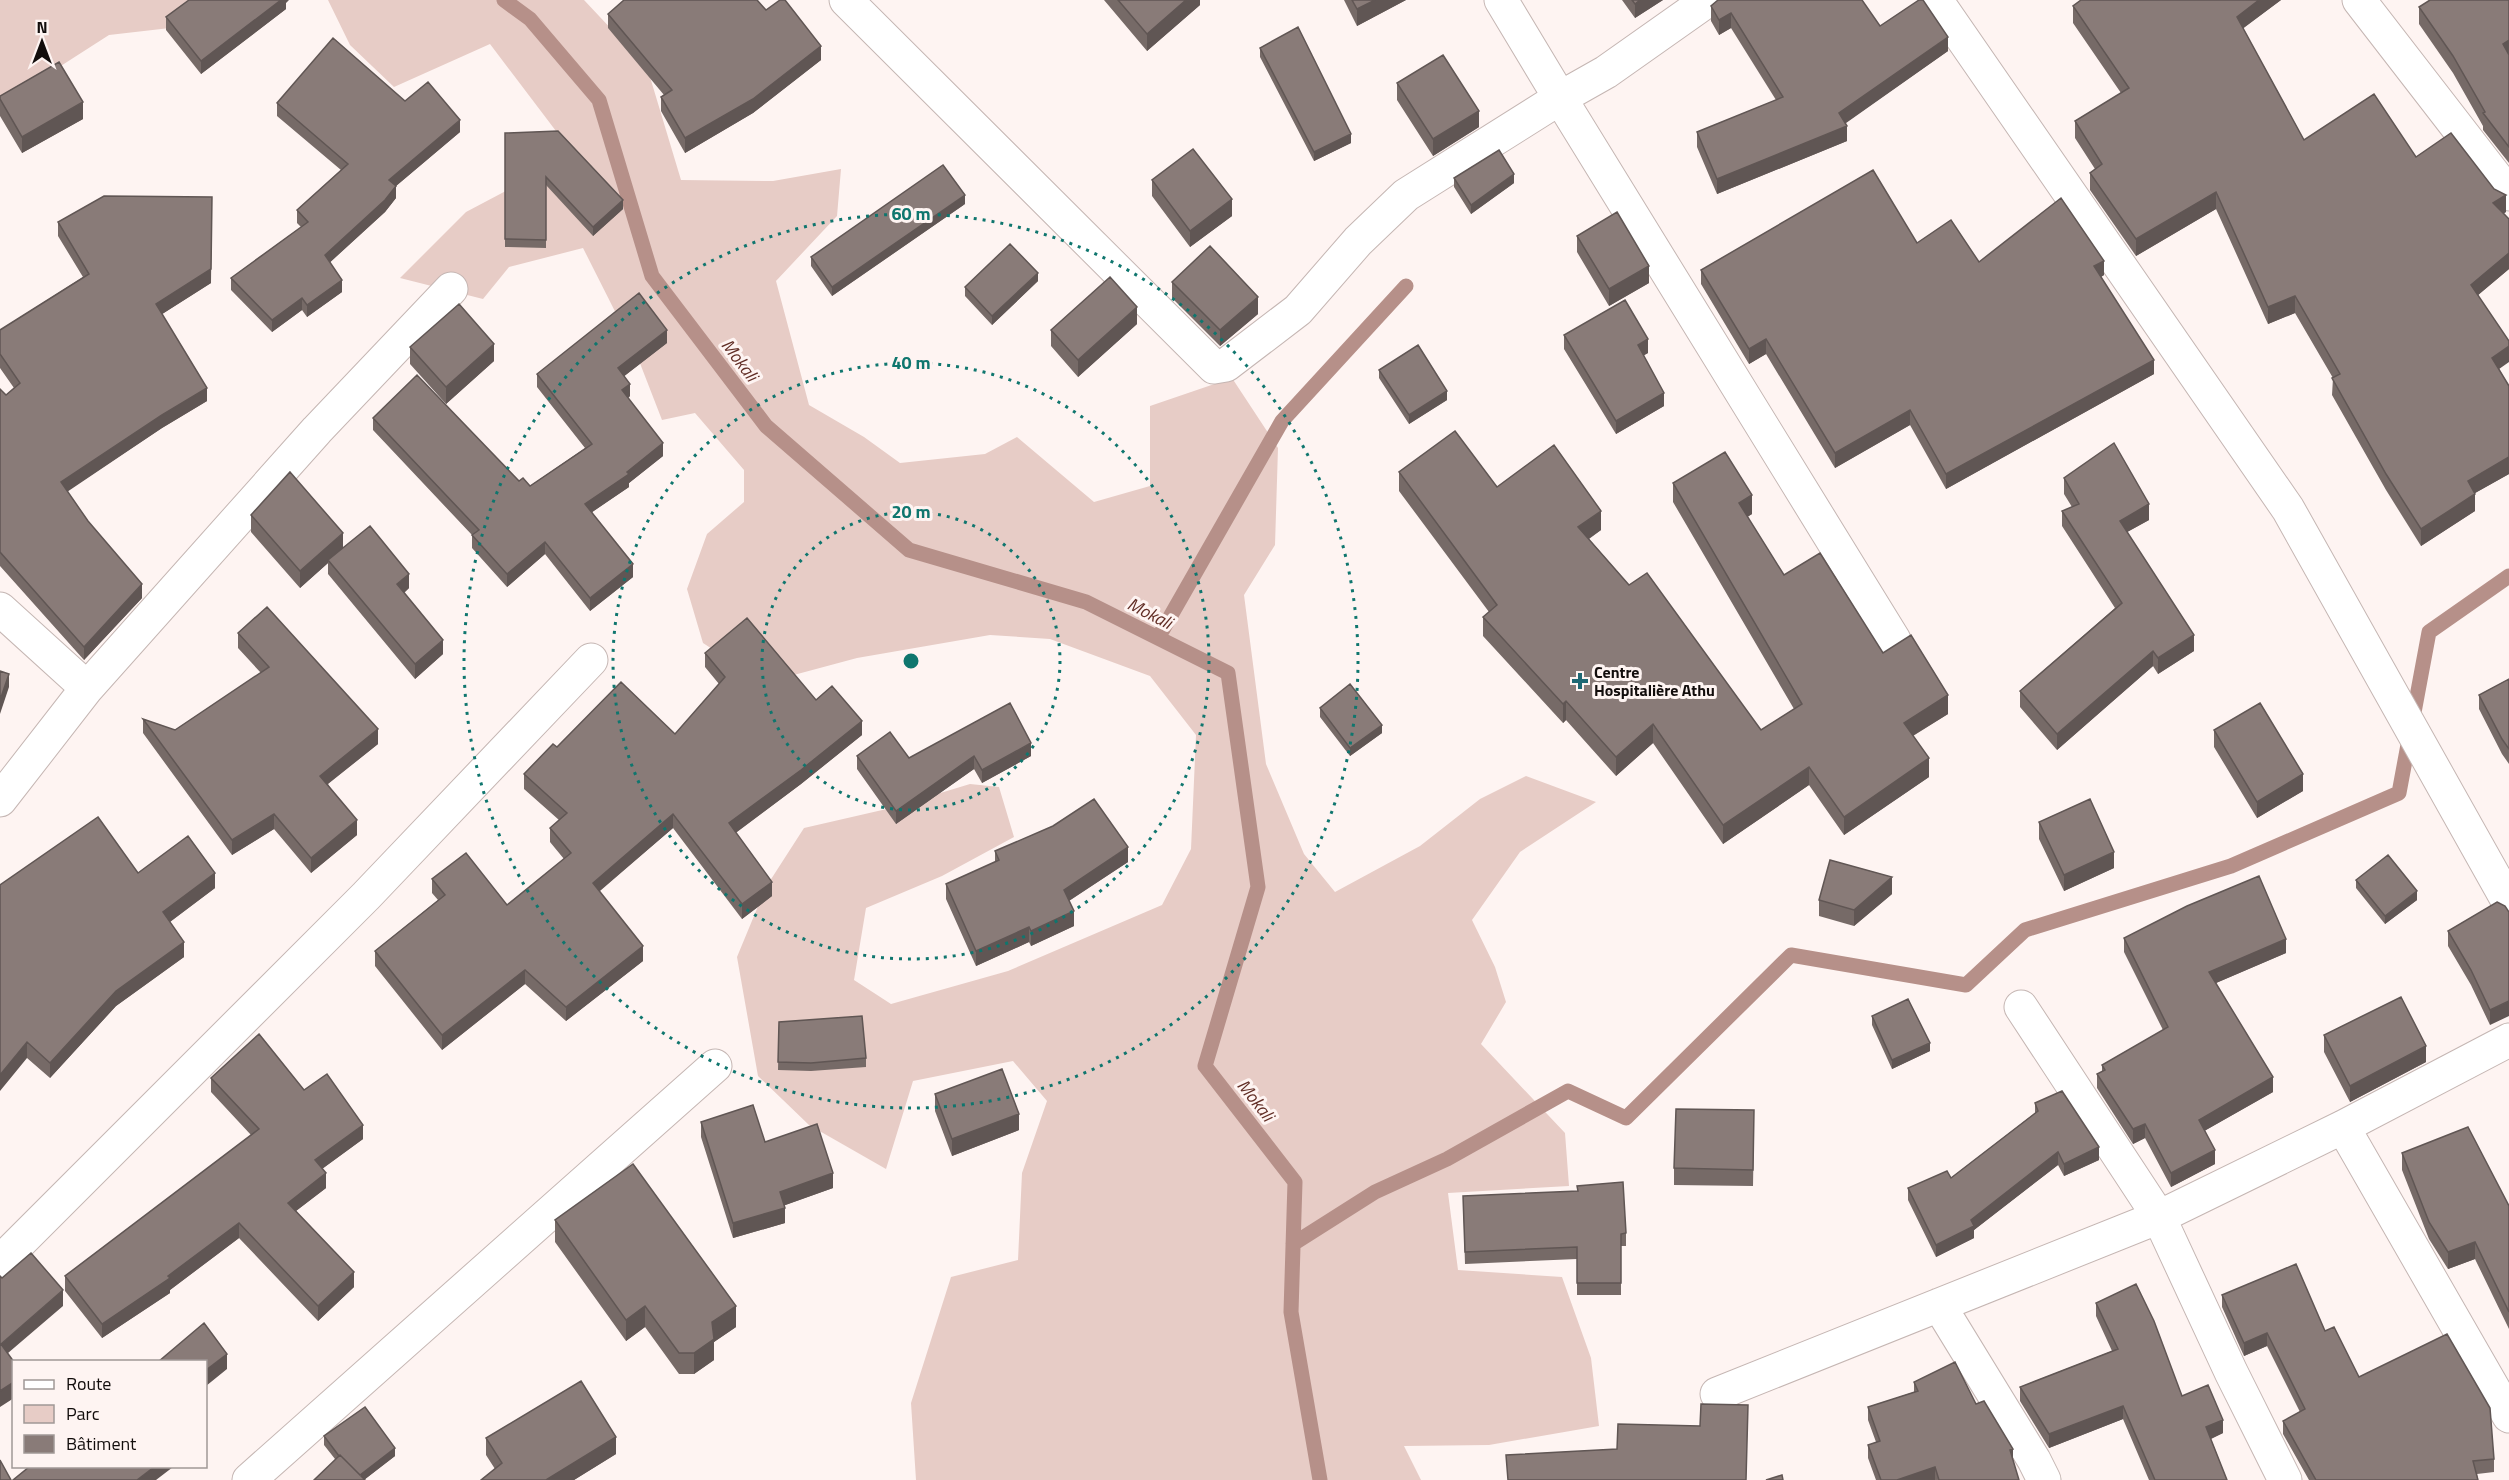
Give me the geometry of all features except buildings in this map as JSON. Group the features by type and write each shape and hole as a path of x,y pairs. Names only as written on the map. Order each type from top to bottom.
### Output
{"street":[{"path":"846,0 1214,367 1220,368 1298,310 1358,241 1406,195 1560,98 1606,72 1708,0"},
{"path":"1501,0 1894,640"},
{"path":"1936,0 2288,509 2509,903"},
{"path":"2359,0 2509,194"},
{"path":"0,800 87,688 317,430 452,289"},
{"path":"0,609 87,688"},
{"path":"0,1262 366,896 591,660"},
{"path":"2021,1007 2160,1217 2231,1372 2285,1480"},
{"path":"1717,1394 2160,1217 2343,1127 2509,1040"},
{"path":"249,1480 715,1066"},
{"path":"2343,1127 2509,1416"},
{"path":"1939,1305 2044,1480"}],"green space":[{"path":"0,0 197,0 170,28 109,35 0,105"},
{"path":"328,0 584,0 647,67 681,180 773,181 841,169 837,216 776,281 809,405 864,437 900,463 985,454 1017,437 1094,502 1150,486 1150,406 1232,378 1278,448 1275,545 1244,595 1266,764 1304,854 1335,892 1420,846 1480,799 1526,776 1596,802 1520,852 1472,920 1495,967 1506,1002 1481,1044 1565,1133 1569,1186 1448,1193 1458,1270 1562,1277 1591,1358 1599,1426 1489,1445 1404,1446 1421,1480 916,1480 911,1403 951,1277 1018,1260 1022,1173 1047,1101 1013,1061 913,1081 886,1169 809,1125 758,1076 737,957 766,887 804,828 891,808 970,784 999,787 1014,837 942,876 866,908 854,980 891,1004 1008,971 1162,905 1191,849 1196,735 1150,676 1050,639 990,635 857,658 764,683 703,643 687,589 707,534 744,502 744,470 695,413 662,420 636,353 583,248 509,267 483,299 400,278 466,212 542,172 562,139 490,44 394,87 350,45"}],"waterway":[{"name":"Mokali","path":"504,0 530,19 599,100 652,276 766,426 909,550 1086,602 1228,673 1258,887 1205,1066 1295,1182 1291,1312 1320,1480"},
{"path":"1158,638 1282,421 1406,286"},
{"path":"1293,1244 1375,1192 1447,1159 1568,1091 1626,1118 1791,955 1966,985 2025,930 2231,866 2399,793 2429,632 2509,576"}],"place":[{"name":"Centre Hospitalière Athu","path":"1580,681"}]}
